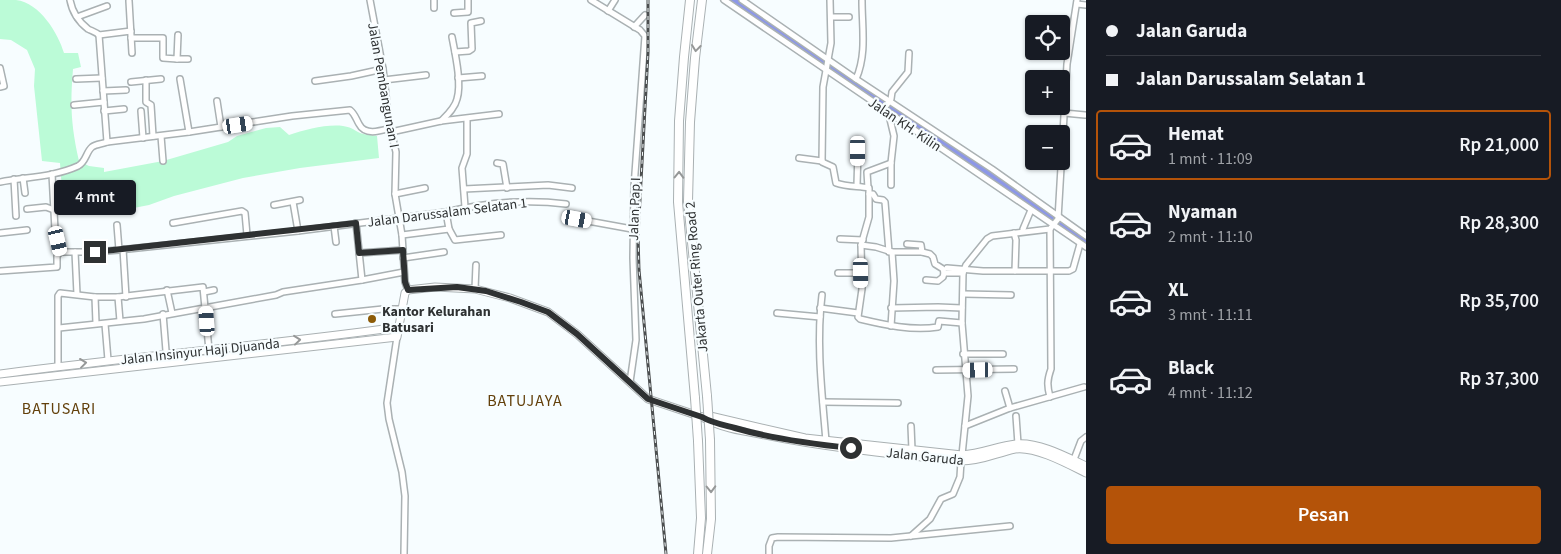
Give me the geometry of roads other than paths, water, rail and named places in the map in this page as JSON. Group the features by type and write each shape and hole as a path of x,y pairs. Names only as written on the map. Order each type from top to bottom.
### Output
{"highway":[{"name":"Jakarta Outer Ring Road 2","path":"690,0 679,122 678,202 698,441 701,518 698,554"},
{"name":"Jakarta Outer Ring Road 2","path":"702,0 690,122 688,201 710,440 711,519 707,554"}],"main road":[{"name":"Jalan Garuda","path":"408,290 435,287 475,290 510,298 548,312 577,334 648,399 702,417 710,416 750,429 804,440 962,458 1018,444 1036,446 1072,463 1086,473"},
{"path":"397,337 405,293 408,290"},
{"name":"Jalan Insinyur Haji Djuanda","path":"0,374 400,327"},
{"name":"Jalan Insinyur Haji Djuanda","path":"0,382 397,337"},
{"path":"11,373 12,381"},
{"name":"Jalan Garuda","path":"804,440 826,440 879,449"},
{"name":"Jalan Garuda","path":"898,451 912,450 976,461 1017,449 1030,450 1086,466"}],"street":[{"path":"70,0 77,17 89,29 100,35 131,31"},
{"name":"Jalan Pembangunan I","path":"370,0 383,69 390,130 397,159 394,185 402,234 405,282 408,290"},
{"path":"434,0 434,8"},
{"path":"454,13 468,12 468,0"},
{"path":"591,0 634,27 645,15"},
{"path":"608,11 615,0"},
{"name":"Jalan KH. Kilin","path":"724,0 828,65 856,79 886,106 889,114 989,174 1031,210 1086,236"},
{"name":"Jalan KH. Kilin","path":"742,0 886,106 989,174 1086,247"},
{"path":"830,0 831,42 823,87 822,160 825,165 833,167 836,182 842,185 858,185 873,194 876,199 885,202 894,282 891,326"},
{"path":"128,1 132,53"},
{"path":"856,79 861,68 863,55 862,1"},
{"path":"1067,70 1077,2 1086,5"},
{"path":"77,17 107,6"},
{"path":"831,17 849,17"},
{"path":"455,52 472,49 471,23 481,21"},
{"name":"Jalan Pap I","path":"630,382 636,340 632,229 645,36 634,27"},
{"path":"100,35 107,142"},
{"path":"177,59 178,35"},
{"path":"441,121 458,99 458,78 452,37"},
{"path":"131,38 162,38 164,58 188,59"},
{"path":"886,106 892,92 908,72 909,53"},
{"path":"0,68 4,86 0,87"},
{"path":"315,81 383,69"},
{"path":"384,80 426,76"},
{"path":"458,78 482,76"},
{"path":"76,79 102,78"},
{"path":"131,82 161,79"},
{"path":"180,79 189,132"},
{"path":"146,80 146,102 151,105 154,136"},
{"path":"103,92 126,90"},
{"path":"217,101 221,127"},
{"path":"74,105 104,102"},
{"path":"104,110 124,108"},
{"path":"0,182 52,174 78,166 82,164 91,148 107,142 161,136 292,116 350,110 360,128 366,131 378,132 441,121 499,114"},
{"path":"141,111 143,138"},
{"path":"1070,111 1085,115"},
{"path":"889,114 894,136 891,185"},
{"path":"1050,397 1047,378 1051,369 1051,271 1049,251 1055,223 1064,115"},
{"path":"465,207 462,168 467,154 467,119"},
{"path":"161,136 163,161"},
{"path":"858,151 858,185"},
{"path":"799,158 822,160"},
{"path":"497,163 503,164 507,188"},
{"path":"891,163 867,172 869,217 862,243 862,289 858,317 891,326 928,329 938,327 939,321 962,323"},
{"path":"0,271 57,267 57,256 60,252 56,230 52,174"},
{"path":"23,178 25,193"},
{"path":"14,179 16,216"},
{"path":"464,189 548,185 572,188"},
{"path":"395,194 426,188"},
{"path":"274,205 300,200"},
{"name":"Jalan Darussalam Selatan 1","path":"60,252 121,250 446,212 465,207 542,201 566,204"},
{"path":"293,202 298,230"},
{"path":"27,209 46,207 54,210"},
{"path":"1023,229 1031,210"},
{"path":"173,223 242,211 245,213 247,235"},
{"path":"446,212 449,229 455,240 501,236"},
{"path":"577,219 632,229"},
{"path":"356,223 362,280"},
{"path":"910,536 930,519 941,499 953,494 960,477 968,396 963,354 962,323 964,271 987,239 992,236 1014,233 1055,223"},
{"path":"118,225 126,296"},
{"path":"334,226 336,242"},
{"path":"402,234 449,229"},
{"path":"0,233 27,230"},
{"path":"1014,233 1016,240 1015,271"},
{"path":"840,239 862,243 890,252 922,252 930,254 936,264 943,269 964,271 1065,271 1073,269 1080,244"},
{"path":"906,244 921,245 922,252"},
{"path":"359,253 403,250"},
{"path":"75,252 77,294"},
{"path":"403,258 444,252"},
{"path":"475,290 476,265"},
{"path":"926,280 938,282 946,270"},
{"path":"59,328 101,322 105,324 144,319 206,306 276,295 283,292 404,272"},
{"path":"838,273 861,273"},
{"path":"58,366 58,294 61,292 94,297 118,297 203,286 209,350"},
{"path":"167,290 172,313"},
{"path":"204,292 214,290"},
{"path":"964,294 1011,295"},
{"path":"822,295 820,317 826,440"},
{"path":"94,297 96,323"},
{"path":"118,297 120,321"},
{"path":"820,308 858,313"},
{"path":"891,308 962,308"},
{"path":"335,314 402,309"},
{"path":"777,313 820,317"},
{"path":"163,314 166,363"},
{"path":"105,324 108,360"},
{"path":"397,337 387,402 389,419 402,472 405,496 404,554"},
{"path":"963,354 1003,354"},
{"path":"936,370 1014,369"},
{"path":"965,426 1010,408 1084,388"},
{"path":"1005,391 1010,408"},
{"path":"823,402 898,402"},
{"path":"1016,416 1018,444"},
{"path":"911,426 912,450"},
{"path":"1072,463 1081,441 1086,437"},
{"path":"769,554 772,538 778,537 891,538 1010,526"}],"waterway":[{"path":"733,0 1086,240"}],"railway":[{"path":"648,0 648,53 638,236 639,270 666,554"}],"place":[{"name":"Kantor Kelurahan Batusari","path":"372,319"}],"district":[{"name":"BATUJAYA","path":"525,400"},
{"name":"BATUSARI","path":"59,408"}]}
